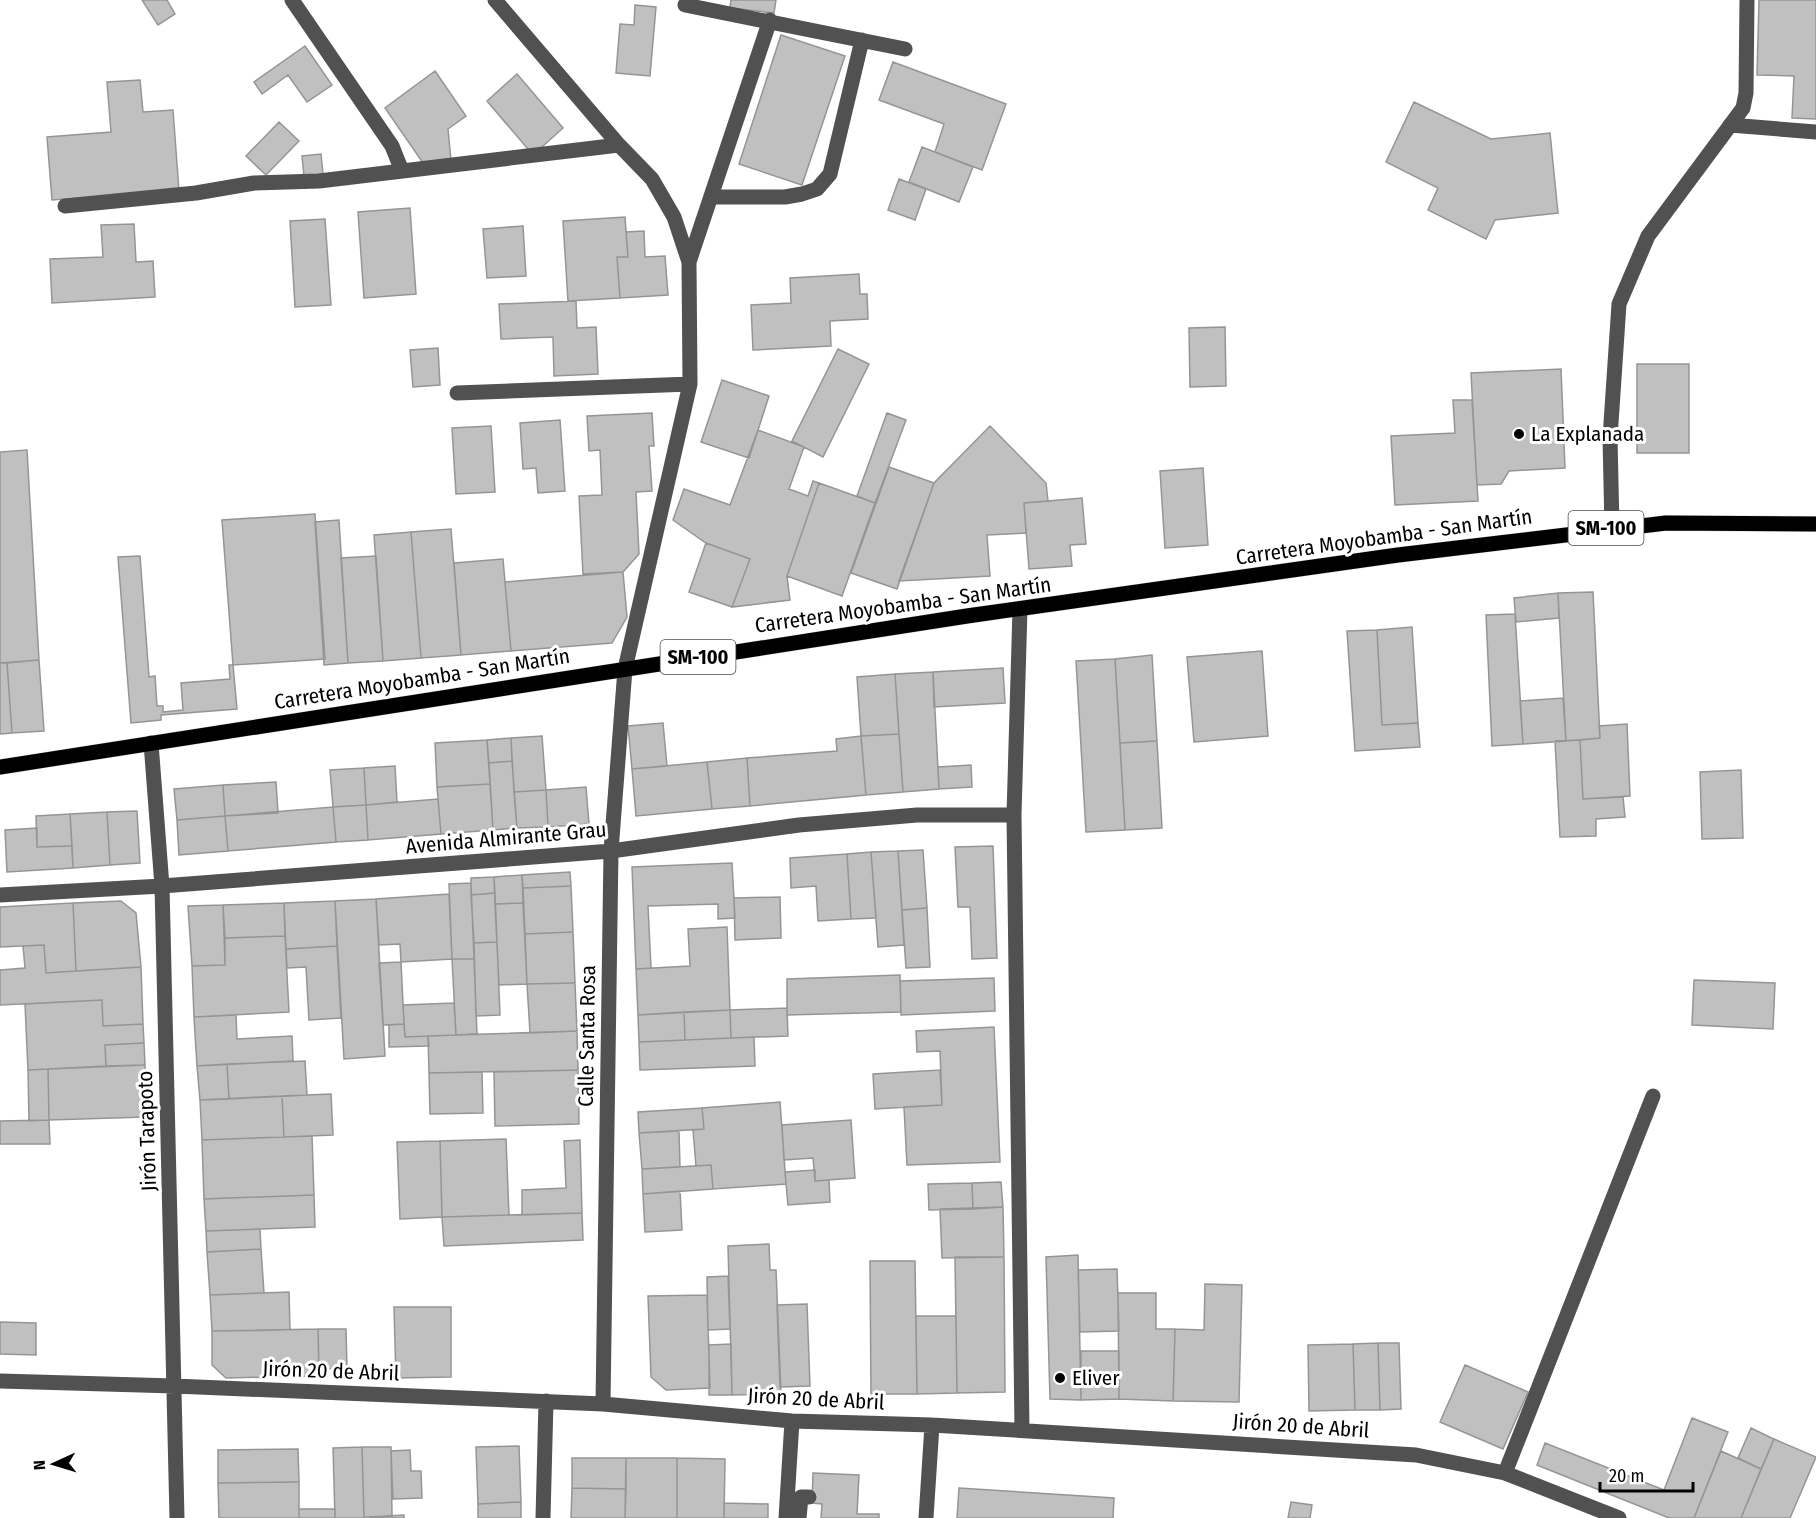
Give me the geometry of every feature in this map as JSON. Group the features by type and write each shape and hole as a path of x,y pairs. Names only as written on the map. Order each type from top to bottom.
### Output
{"main road":[{"name":"Carretera Moyobamba - San Martín","path":"0,767 1020,609 1612,528 1666,524 1816,524"}],"street":[{"path":"292,0 392,146 402,171"},
{"path":"495,0 619,145 652,179 674,217 689,262"},
{"path":"1612,528 1610,438 1619,304 1648,236 1743,108 1746,93 1747,0"},
{"path":"685,5 770,20 905,49"},
{"path":"689,262 770,20"},
{"path":"711,196 785,196 817,189 830,174 862,40"},
{"path":"1730,125 1816,132"},
{"path":"65,206 196,193 254,183 319,181 619,145"},
{"name":"Calle Santa Rosa","path":"603,1404 611,852 625,669 690,384 689,262"},
{"path":"457,393 690,384"},
{"path":"1020,609 1014,815 1022,1430"},
{"name":"Jirón Tarapoto","path":"151,743 162,886 176,1386 177,1518"},
{"name":"Avenida Almirante Grau","path":"0,895 162,886 611,852 799,825 917,815 1014,815"},
{"path":"1505,1473 1653,1096"},
{"name":"Jirón 20 de Abril","path":"0,1382 176,1386 546,1401 792,1421 932,1425 1416,1455 1505,1473 1619,1518"},
{"path":"543,1518 546,1401"},
{"path":"786,1518 792,1421"},
{"path":"926,1518 932,1425"},
{"path":"799,1518 801,1497 809,1497"}],"building":[{"path":"142,0 167,0 175,14 158,25"},
{"path":"731,0 776,0 774,13 730,8"},
{"path":"1759,0 1816,0 1816,119 1792,118 1794,76 1757,75"},
{"path":"635,5 656,7 650,76 616,73 620,24 634,25"},
{"path":"781,35 845,56 802,185 739,164"},
{"path":"305,46 332,85 307,102 288,75 262,94 254,82"},
{"path":"893,62 1006,104 982,170 935,152 944,124 879,100"},
{"path":"435,71 466,116 448,129 451,160 423,163 385,108"},
{"path":"517,74 563,128 533,155 487,101"},
{"path":"140,80 143,112 173,110 179,191 52,200 47,137 111,132 107,82"},
{"path":"1414,102 1491,139 1550,133 1558,213 1495,220 1486,239 1428,210 1438,188 1386,162"},
{"path":"279,122 299,141 266,175 246,156"},
{"path":"922,147 973,167 959,202 909,182"},
{"path":"321,154 323,174 304,176 302,156"},
{"path":"899,179 926,189 915,220 888,210"},
{"path":"410,208 416,294 364,298 358,212"},
{"path":"625,217 628,257 617,257 620,298 568,301 563,221"},
{"path":"325,219 331,305 295,307 290,221"},
{"path":"134,224 136,262 153,261 155,297 52,303 50,259 103,257 101,225"},
{"path":"523,226 526,276 487,278 483,229"},
{"path":"644,231 645,257 665,256 668,295 620,298 617,257 628,257 626,232"},
{"path":"859,274 860,294 867,294 868,319 830,321 831,346 753,350 751,305 791,303 790,278"},
{"path":"576,301 577,328 596,327 598,374 554,376 553,337 501,339 499,304"},
{"path":"1225,327 1226,386 1190,387 1189,328"},
{"path":"438,348 440,385 413,387 410,350"},
{"path":"838,349 869,364 823,457 792,441"},
{"path":"1637,364 1689,364 1689,453 1637,453"},
{"name":"La Explanada","path":"1561,369 1565,468 1509,471 1501,484 1477,485 1471,373"},
{"path":"722,380 769,396 749,458 701,442"},
{"path":"1453,400 1472,400 1478,501 1395,505 1391,436 1455,433"},
{"path":"652,413 654,446 649,446 652,491 636,492 639,554 623,572 583,574 579,496 602,495 600,450 589,451 587,416"},
{"path":"887,413 906,420 875,503 857,496"},
{"path":"560,420 565,491 538,493 536,468 523,469 520,423"},
{"path":"491,426 495,492 456,494 452,428"},
{"path":"990,426 1046,483 1048,501 1024,503 1026,533 987,535 990,576 899,581 934,483"},
{"path":"758,430 804,447 789,489 808,496 813,481 819,483 787,576 790,600 732,607 750,559 706,543 673,520 684,489 730,505"},
{"path":"27,450 39,660 0,663 0,452"},
{"path":"889,467 934,483 897,589 851,573"},
{"path":"1203,468 1208,545 1165,548 1160,471"},
{"path":"819,483 875,503 842,596 787,576"},
{"path":"1082,498 1086,544 1070,545 1072,566 1029,569 1024,503"},
{"path":"315,514 325,659 233,665 222,520"},
{"path":"339,520 348,663 324,665 315,522"},
{"path":"451,529 461,655 421,658 411,532"},
{"path":"411,532 421,658 383,661 374,535"},
{"path":"706,543 750,559 732,607 689,592"},
{"path":"140,556 149,677 155,676 157,706 163,706 163,712 183,710 181,683 230,679 229,665 233,665 237,709 161,715 161,720 131,723 118,557"},
{"path":"376,556 383,661 348,663 341,558"},
{"path":"503,559 511,651 461,655 454,563"},
{"path":"623,572 627,617 612,643 511,651 505,582"},
{"path":"1593,592 1600,738 1566,741 1558,593"},
{"path":"1558,593 1559,618 1516,622 1514,598"},
{"path":"1515,614 1523,744 1492,746 1486,615"},
{"path":"1412,627 1418,723 1382,725 1377,630"},
{"path":"1377,630 1382,725 1418,723 1420,747 1355,751 1347,631"},
{"path":"1262,651 1268,736 1194,742 1187,657"},
{"path":"1152,655 1157,741 1120,743 1115,659"},
{"path":"1115,659 1125,830 1086,832 1076,661"},
{"path":"39,660 44,731 12,733 7,663"},
{"path":"0,663 7,663 12,733 0,734"},
{"path":"1003,668 1005,703 934,707 933,672"},
{"path":"933,672 939,789 903,792 895,674"},
{"path":"895,674 899,734 861,736 857,677"},
{"path":"1563,698 1566,741 1523,744 1520,701"},
{"path":"663,723 667,766 632,769 628,726"},
{"path":"1627,724 1630,796 1583,799 1580,740 1600,738 1599,726"},
{"path":"899,734 903,792 866,795 861,736"},
{"path":"542,736 546,790 514,792 511,738"},
{"path":"861,736 866,795 750,806 747,758 837,751 836,739"},
{"path":"511,738 512,761 489,763 487,740"},
{"path":"487,740 490,784 437,787 435,743"},
{"path":"1580,740 1583,799 1623,797 1625,817 1596,819 1596,836 1560,837 1555,741"},
{"path":"1157,741 1162,828 1125,830 1120,743"},
{"path":"747,758 750,806 712,809 707,762"},
{"path":"512,761 517,828 493,830 489,763"},
{"path":"707,762 712,809 636,816 632,769"},
{"path":"971,765 972,787 939,789 938,767"},
{"path":"395,766 397,802 366,805 364,768"},
{"path":"364,768 366,805 333,807 330,770"},
{"path":"1741,770 1743,838 1702,839 1700,772"},
{"path":"276,782 278,813 225,816 223,785"},
{"path":"490,784 493,830 441,834 437,787"},
{"path":"223,785 225,816 177,820 174,789"},
{"path":"586,787 589,824 548,827 546,790"},
{"path":"546,790 548,827 517,828 514,792"},
{"path":"438,799 441,834 368,840 366,805"},
{"path":"366,805 368,840 336,842 333,807"},
{"path":"333,807 336,842 228,851 225,816"},
{"path":"137,811 140,863 110,865 107,812"},
{"path":"107,812 110,865 73,868 70,814"},
{"path":"70,814 72,846 37,847 36,816"},
{"path":"225,816 228,851 179,855 177,820"},
{"path":"37,828 37,847 72,846 73,868 7,872 5,830"},
{"path":"993,846 997,958 972,959 970,907 958,907 955,847"},
{"path":"923,850 927,908 902,910 898,851"},
{"path":"898,851 904,945 878,947 871,852"},
{"path":"871,852 876,918 851,919 847,854"},
{"path":"847,854 851,919 818,921 816,886 791,888 790,858"},
{"path":"732,863 735,918 718,919 718,904 648,906 651,968 636,969 632,867"},
{"path":"570,872 571,886 523,888 522,875"},
{"path":"522,875 523,903 495,904 494,877"},
{"path":"494,877 495,893 471,895 471,878"},
{"path":"471,883 474,959 452,959 449,884"},
{"path":"571,886 573,932 525,934 523,888"},
{"path":"495,893 497,942 474,943 471,895"},
{"path":"449,894 452,959 401,962 400,944 379,945 376,899"},
{"path":"780,897 781,938 735,940 734,898"},
{"path":"376,899 385,1056 344,1059 335,901"},
{"path":"121,901 136,913 141,967 76,971 73,903"},
{"path":"335,901 337,946 286,949 284,903"},
{"path":"73,903 76,971 46,973 44,945 0,947 0,907"},
{"path":"284,903 285,936 225,938 223,905"},
{"path":"523,903 527,984 499,985 495,904"},
{"path":"223,905 225,965 192,966 188,906"},
{"path":"927,908 930,967 906,968 902,910"},
{"path":"727,927 730,1010 638,1015 636,969 690,966 688,929"},
{"path":"573,932 575,983 527,984 525,934"},
{"path":"285,936 289,1012 194,1017 192,966 225,965 225,938"},
{"path":"497,942 500,1015 476,1016 474,943"},
{"path":"44,945 46,973 141,967 143,1024 103,1026 102,1000 0,1005 0,970 25,968 23,946"},
{"path":"337,946 341,1018 309,1020 306,967 287,968 286,949"},
{"path":"452,959 474,959 477,1034 456,1035"},
{"path":"401,962 404,1024 383,1025 379,963"},
{"path":"900,975 901,1012 787,1015 787,979"},
{"path":"994,978 995,1011 901,1015 900,981"},
{"path":"1694,980 1775,983 1773,1029 1692,1025"},
{"path":"575,983 577,1031 530,1033 527,984"},
{"path":"102,1000 103,1026 143,1024 144,1043 105,1045 106,1066 28,1070 25,1004"},
{"path":"454,1003 456,1035 405,1037 403,1005"},
{"path":"787,1008 788,1036 731,1038 730,1010"},
{"path":"730,1010 731,1038 685,1040 684,1012"},
{"path":"684,1012 685,1040 639,1042 638,1015"},
{"path":"236,1015 237,1039 292,1036 293,1061 197,1066 194,1017"},
{"path":"404,1024 405,1037 428,1036 429,1046 389,1047 389,1025"},
{"path":"994,1027 1000,1162 907,1165 904,1107 942,1105 940,1051 917,1052 916,1031"},
{"path":"577,1031 578,1070 429,1073 428,1036"},
{"path":"754,1037 755,1066 640,1070 639,1042"},
{"path":"144,1043 145,1065 106,1066 105,1045"},
{"path":"305,1061 307,1095 229,1099 227,1064"},
{"path":"227,1064 229,1099 200,1100 197,1066"},
{"path":"145,1065 146,1117 49,1120 48,1069"},
{"path":"48,1069 49,1120 29,1121 28,1070"},
{"path":"578,1070 579,1124 495,1126 494,1072"},
{"path":"940,1070 942,1105 875,1109 873,1074"},
{"path":"482,1072 483,1113 430,1114 429,1073"},
{"path":"331,1094 333,1135 284,1137 282,1096"},
{"path":"282,1096 284,1137 202,1140 200,1100"},
{"path":"780,1102 786,1184 713,1189 711,1165 696,1166 693,1130 704,1129 702,1108"},
{"path":"702,1108 704,1129 639,1133 638,1112"},
{"path":"49,1120 50,1144 0,1144 0,1121"},
{"path":"851,1120 855,1178 815,1181 813,1158 784,1160 782,1125"},
{"path":"679,1131 680,1167 642,1169 639,1133"},
{"path":"312,1136 314,1195 204,1199 202,1140"},
{"path":"506,1139 509,1215 442,1217 440,1141"},
{"path":"580,1140 582,1213 522,1215 522,1190 566,1188 564,1141"},
{"path":"440,1141 442,1217 400,1219 397,1142"},
{"path":"711,1165 713,1189 643,1194 642,1169"},
{"path":"815,1170 815,1181 829,1180 830,1202 788,1205 785,1172"},
{"path":"1001,1182 1003,1207 973,1209 972,1183"},
{"path":"972,1183 973,1209 929,1210 928,1184"},
{"path":"680,1191 682,1230 645,1232 643,1194"},
{"path":"314,1195 315,1227 206,1231 204,1199"},
{"path":"1003,1207 1004,1257 942,1258 940,1209"},
{"path":"582,1213 583,1240 444,1246 442,1217"},
{"path":"260,1229 261,1249 207,1252 206,1231"},
{"path":"769,1244 770,1270 776,1270 781,1394 732,1395 728,1246"},
{"path":"261,1249 264,1293 210,1295 207,1252"},
{"path":"1078,1255 1081,1400 1050,1399 1046,1257"},
{"path":"955,1257 1004,1257 1005,1392 957,1393"},
{"path":"870,1261 915,1261 917,1394 871,1394"},
{"path":"1117,1269 1119,1331 1080,1332 1078,1270"},
{"path":"728,1276 730,1329 708,1330 707,1277"},
{"path":"1205,1284 1242,1285 1239,1402 1173,1401 1175,1329 1204,1330"},
{"path":"289,1292 290,1330 212,1331 210,1295"},
{"path":"1118,1293 1156,1293 1156,1329 1175,1329 1173,1401 1119,1399"},
{"path":"707,1295 710,1388 666,1390 651,1377 648,1296"},
{"path":"807,1304 810,1386 780,1387 777,1305"},
{"path":"394,1307 451,1307 451,1377 396,1378"},
{"path":"916,1316 956,1316 957,1393 917,1394"},
{"path":"0,1322 36,1323 36,1355 0,1354"},
{"path":"318,1329 319,1376 226,1378 212,1365 212,1331"},
{"path":"318,1329 346,1329 347,1368 319,1369"},
{"path":"1378,1343 1380,1410 1355,1410 1353,1344"},
{"path":"1378,1343 1399,1343 1401,1409 1380,1410"},
{"path":"731,1344 732,1395 709,1395 709,1345"},
{"path":"1353,1344 1355,1410 1309,1411 1308,1345"},
{"path":"1081,1351 1119,1351 1119,1399 1081,1400"},
{"path":"1465,1365 1528,1392 1503,1449 1440,1422"},
{"path":"1692,1418 1728,1432 1694,1518 1669,1518 1537,1465 1545,1443 1664,1490"},
{"path":"1751,1428 1774,1439 1761,1469 1738,1458"},
{"path":"1774,1439 1816,1457 1790,1518 1741,1518"},
{"path":"519,1446 521,1502 478,1504 476,1447"},
{"path":"362,1447 364,1518 335,1518 333,1448"},
{"path":"362,1447 391,1447 392,1516 364,1517"},
{"path":"298,1449 299,1482 218,1483 218,1450"},
{"path":"410,1450 411,1471 421,1471 422,1498 393,1499 391,1451"},
{"path":"1721,1451 1761,1469 1741,1518 1694,1518"},
{"path":"572,1458 626,1458 626,1489 572,1488"},
{"path":"626,1458 677,1458 677,1518 625,1518"},
{"path":"677,1458 725,1459 724,1518 677,1518"},
{"path":"813,1473 859,1475 857,1514 879,1514 879,1518 821,1518 822,1504 812,1503"},
{"path":"299,1482 299,1518 219,1518 218,1483"},
{"path":"572,1488 626,1489 625,1518 571,1518"},
{"path":"959,1488 1114,1498 1113,1518 957,1518"},
{"path":"521,1502 521,1518 478,1518 478,1504"},
{"path":"1291,1502 1312,1505 1310,1518 1288,1518"},
{"path":"724,1503 768,1504 768,1518 724,1518"},
{"path":"299,1509 335,1509 335,1518 299,1518"},
{"path":"404,1515 404,1518 370,1517"}],"place":[{"name":"La Explanada","path":"1519,434"},
{"name":"Eliver","path":"1060,1378"}]}
